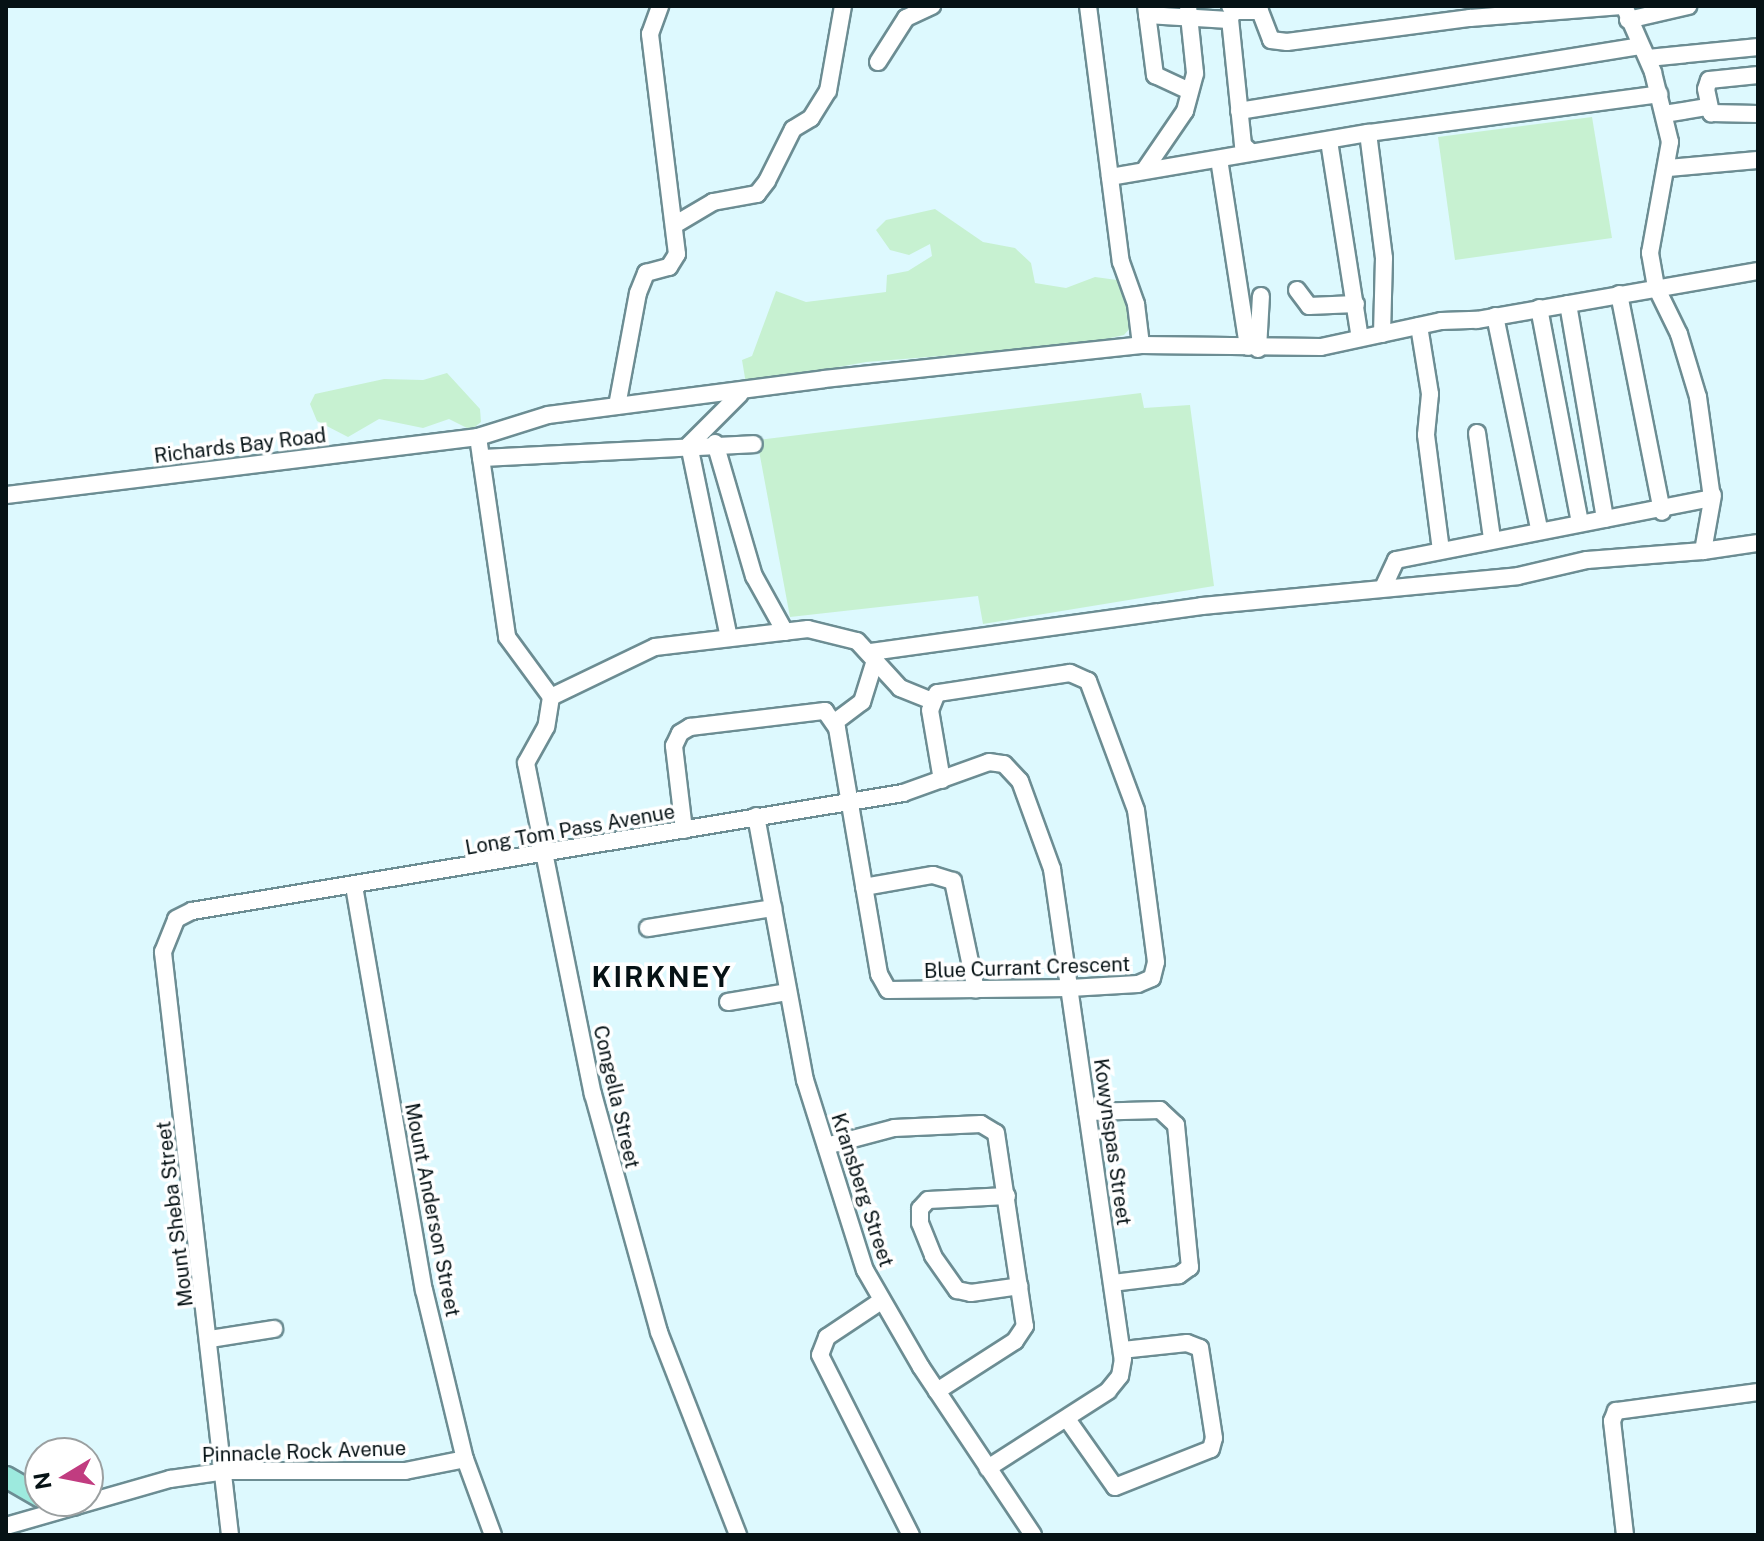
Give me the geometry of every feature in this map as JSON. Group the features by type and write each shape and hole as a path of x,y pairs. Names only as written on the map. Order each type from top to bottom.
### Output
{"main road":[{"path":"6,1477 24,1488"}],"street":[{"path":"617,406 634,306 646,273 669,267 676,259 676,224 650,34 660,6"},
{"path":"676,224 713,202 757,194 767,181 793,129 811,118 828,91 843,6"},
{"path":"878,62 906,18 925,6"},
{"path":"1088,6 1121,262 1136,304 1141,345"},
{"path":"1190,91 1155,75 1147,11 1231,12 1260,8 1271,40 1287,42 1470,18 1688,6"},
{"path":"1625,11 1644,52 1664,114 1668,168 1651,231 1656,287 1679,334 1698,397 1713,495 1703,551"},
{"path":"1146,168 1185,111 1195,73 1189,12"},
{"path":"1231,12 1243,145 1251,152"},
{"path":"1239,111 1644,52 1758,47"},
{"path":"1758,75 1709,80 1707,107 1711,113 1727,117 1758,114"},
{"path":"1110,177 1146,168 1219,159 1368,133 1659,94"},
{"path":"1664,114 1707,107"},
{"path":"1368,133 1384,258 1382,334"},
{"path":"1329,141 1360,338"},
{"path":"1219,159 1253,348"},
{"path":"1668,168 1758,160"},
{"name":"Richards Bay Road","path":"6,495 478,437 548,415 740,394 824,379 1141,345 1321,347 1419,326 1568,304 1656,287 1754,276"},
{"path":"1297,290 1309,306 1356,304"},
{"path":"1619,294 1662,512"},
{"path":"1253,348 1261,296"},
{"path":"1568,304 1605,519"},
{"path":"1539,308 1580,523"},
{"path":"1495,316 1539,529"},
{"path":"1419,326 1441,550"},
{"path":"689,445 740,394"},
{"path":"1477,433 1492,538"},
{"path":"478,437 507,637 551,697 655,647 823,630 857,641 874,655 900,688 932,701 942,780"},
{"path":"715,443 754,576 785,632"},
{"path":"481,458 715,443 754,444"},
{"path":"689,445 729,638"},
{"path":"1383,588 1396,560 1539,529 1662,512 1711,501 1713,495"},
{"path":"874,655 971,635 1383,588 1518,576 1587,560 1703,551 1758,543"},
{"path":"866,695 874,655"},
{"name":"Blue Currant Crescent","path":"835,722 884,987 901,993 1144,983 1156,970 1136,810 1092,686 1070,673 948,688 932,701"},
{"path":"684,830 674,746 683,730 814,709 825,711 835,722 866,695 900,688"},
{"name":"Congella Street","path":"551,697 546,727 526,763 593,1094 632,1246 687,1411 738,1535"},
{"name":"Long Tom Pass Avenue","path":"163,952 168,930 192,911 546,856 756,816 849,802 942,780 983,763 1004,764"},
{"name":"Kowynspas Street","path":"988,1468 1067,1419 1118,1381 1123,1350 1046,846 1020,781 1004,764"},
{"name":"Kransberg Street","path":"756,816 805,1080 865,1270 937,1391 1033,1535"},
{"path":"864,887 933,875 953,881 976,990"},
{"name":"Mount Anderson Street","path":"354,886 424,1290 465,1459 493,1535"},
{"path":"648,928 773,908"},
{"name":"Mount Sheba Street","path":"163,952 227,1471 230,1535"},
{"path":"728,1002 788,992"},
{"path":"1087,1112 1160,1110 1171,1115 1176,1125 1190,1267 1179,1275 1113,1283"},
{"path":"826,1146 886,1129 985,1125 998,1138 1020,1286 1021,1334 937,1391"},
{"path":"1007,1196 928,1200 920,1209 920,1223 933,1256 957,1290 971,1293 1020,1286"},
{"path":"881,1301 827,1337 820,1355 911,1535"},
{"path":"210,1339 274,1329"},
{"path":"1067,1419 1115,1487 1211,1449 1214,1438 1200,1348 1187,1343 1123,1350"},
{"path":"1625,1535 1612,1421 1616,1411 1758,1392"},
{"name":"Pinnacle Rock Avenue","path":"104,1494 170,1479 227,1471 405,1471 465,1459"},
{"name":"Pinnacle Rock Avenue","path":"6,1526 29,1517"}],"green space":[{"path":"1592,117 1612,238 1455,260 1438,137"},
{"path":"935,209 983,242 1015,248 1031,263 1035,283 1066,288 1095,277 1117,280 1125,289 1132,326 1124,335 1078,345 866,362 746,384 742,360 752,356 776,291 806,302 886,292 887,275 908,271 932,256 930,244 909,255 890,250 876,230 886,220"},
{"path":"447,373 480,409 481,422 471,430 449,419 423,428 379,419 348,437 317,421 310,404 315,394 384,379 423,380"},
{"path":"1141,393 1144,408 1190,405 1214,586 983,624 978,596 790,617 757,440"}],"district":[{"name":"KIRKNEY","path":"662,977"}]}
